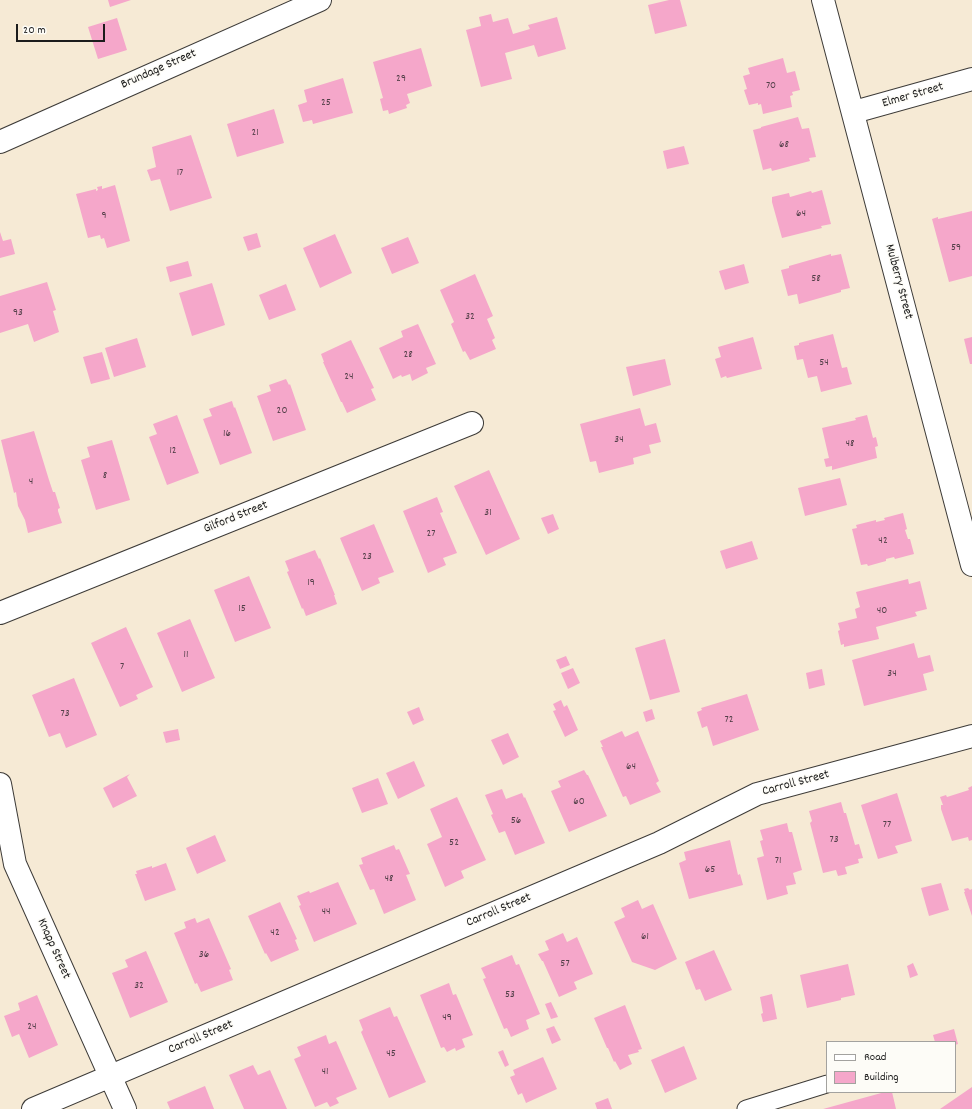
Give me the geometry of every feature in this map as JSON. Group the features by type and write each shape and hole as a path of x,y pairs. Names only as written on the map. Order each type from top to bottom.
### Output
{"street":[{"name":"Brundage Street","path":"0,142 320,0"},
{"name":"Mulberry Street","path":"823,0 854,112 972,565"},
{"name":"Elmer Street","path":"854,112 972,79"},
{"name":"Gilford Street","path":"0,613 472,423"},
{"name":"Carroll Street","path":"32,1109 659,843 757,794 972,736"},
{"name":"Knapp Street","path":"0,784 15,864 125,1109"}],"lane":[{"path":"746,1109 826,1084"}],"building":[{"path":"108,0 131,0 110,7"},
{"path":"669,0 680,0 687,26 655,34 648,5"},
{"path":"491,14 493,22 508,18 513,34 530,29 528,25 557,17 566,49 538,57 534,45 505,53 512,79 481,87 466,30 481,26 479,17"},
{"path":"117,18 127,50 98,59 88,27"},
{"path":"421,48 432,86 407,94 410,103 406,105 407,108 389,114 388,110 383,111 380,99 383,98 373,62"},
{"path":"783,58 787,73 795,71 800,90 792,92 793,95 790,96 792,107 763,114 761,104 758,105 758,103 749,105 744,90 747,89 743,76 750,74 748,68"},
{"path":"343,78 353,113 313,124 312,120 303,122 298,105 307,102 304,90"},
{"path":"274,109 284,143 237,157 227,124"},
{"path":"798,117 802,129 809,128 816,157 809,158 810,161 772,171 771,168 763,170 753,130"},
{"path":"191,135 212,198 170,211 160,179 151,181 147,170 156,167 152,147"},
{"path":"684,146 689,164 667,169 663,151"},
{"path":"115,185 130,241 107,248 104,238 101,239 100,235 88,238 76,194 96,189 96,191 98,190 97,187 102,186 102,189"},
{"path":"822,190 831,224 821,226 822,228 782,238 772,197 789,193 790,197 811,191 812,193"},
{"path":"972,211 972,276 949,282 932,219"},
{"path":"0,232 3,241 11,239 15,254 0,258"},
{"path":"257,233 261,247 248,251 243,237"},
{"path":"335,234 352,273 320,288 303,248"},
{"path":"408,237 419,263 392,274 381,248"},
{"path":"831,254 831,256 841,254 850,288 799,304 797,294 788,296 781,270 789,268 789,266"},
{"path":"188,261 192,276 170,282 166,267"},
{"path":"744,264 749,283 725,290 719,271"},
{"path":"475,274 493,316 487,319 495,338 492,340 496,349 470,360 465,351 463,352 451,324 454,322 440,290"},
{"path":"47,282 56,310 53,311 59,332 34,342 28,324 0,333 0,296"},
{"path":"212,283 225,325 192,336 179,293"},
{"path":"286,284 296,310 269,320 259,295"},
{"path":"418,324 436,364 426,368 428,373 412,381 410,374 402,377 401,375 393,379 379,348 403,337 401,331"},
{"path":"833,334 842,368 847,367 852,384 821,392 817,376 808,378 803,359 797,360 794,346 799,345 799,343"},
{"path":"753,337 762,369 727,378 726,376 721,378 715,359 721,357 718,347"},
{"path":"972,337 972,364 970,364 964,339"},
{"path":"137,338 146,367 114,377 105,348"},
{"path":"351,340 374,388 371,389 376,400 347,413 323,362 321,354"},
{"path":"102,352 110,379 91,384 83,357"},
{"path":"665,359 671,385 633,396 626,367"},
{"path":"286,379 289,385 290,384 306,430 273,441 257,396 271,391 269,385"},
{"path":"232,401 252,453 220,465 203,419 212,416 209,409"},
{"path":"640,408 645,426 656,423 661,442 649,445 651,453 633,458 634,464 599,473 596,461 590,462 580,424"},
{"path":"177,415 199,473 167,485 149,437 157,434 153,424"},
{"path":"867,415 873,438 876,437 878,446 875,447 877,458 832,470 832,466 826,467 824,459 829,458 822,428 856,420 855,418"},
{"path":"34,431 53,492 55,492 60,508 58,511 62,523 28,533 25,520 18,506 16,492 14,493 1,440"},
{"path":"112,440 130,500 96,510 81,460 90,457 87,447"},
{"path":"489,470 520,539 486,555 454,486"},
{"path":"840,478 847,505 805,516 798,488"},
{"path":"437,497 443,512 440,513 457,553 443,558 446,565 428,573 403,511"},
{"path":"903,513 907,529 905,530 908,539 910,539 914,554 895,559 894,557 886,559 886,561 868,566 867,564 861,565 852,529 857,528 856,525 876,520 876,522 885,520 884,518"},
{"path":"553,514 559,529 548,534 541,518"},
{"path":"374,524 394,572 378,578 380,583 362,591 340,538"},
{"path":"752,541 758,559 726,569 720,551"},
{"path":"315,550 319,559 320,558 335,595 337,604 306,616 287,572 289,571 285,561"},
{"path":"249,576 271,628 235,642 214,590"},
{"path":"908,579 909,584 920,581 927,609 915,612 917,616 876,627 879,639 844,647 844,644 841,645 838,623 857,618 855,609 860,607 856,592"},
{"path":"190,619 215,678 182,692 157,633"},
{"path":"126,627 153,687 136,695 138,699 120,707 91,643"},
{"path":"665,639 680,692 650,700 635,648"},
{"path":"914,643 918,658 930,655 934,671 923,674 927,690 864,706 852,660"},
{"path":"566,656 570,665 560,669 556,660"},
{"path":"573,668 580,683 568,689 561,673"},
{"path":"822,669 825,685 809,689 806,673"},
{"path":"74,678 97,735 66,748 60,733 49,737 32,695"},
{"path":"747,694 759,730 713,746 707,726 702,728 697,712 702,710 701,708"},
{"path":"561,700 564,707 567,705 578,730 565,737 553,711 556,710 553,704"},
{"path":"419,707 424,720 413,725 407,712"},
{"path":"652,709 655,719 646,722 643,712"},
{"path":"178,729 180,740 166,743 163,732"},
{"path":"622,731 625,737 638,731 659,781 656,783 661,792 630,805 626,796 623,797 601,747 603,747 600,741"},
{"path":"508,733 519,757 503,765 491,740"},
{"path":"414,761 425,786 398,799 386,773"},
{"path":"584,770 588,775 607,816 569,832 551,791 561,787 558,781"},
{"path":"130,774 127,777 137,796 113,808 103,788"},
{"path":"378,778 388,804 362,813 352,788"},
{"path":"972,786 972,840 969,841 968,837 952,841 941,809 941,805 943,805 940,797 946,795 947,797 969,790 968,788"},
{"path":"502,789 506,799 522,793 545,843 515,855 505,831 499,833 491,815 493,814 485,795"},
{"path":"897,793 912,841 895,846 898,853 878,859 861,805"},
{"path":"457,797 486,860 461,871 464,878 445,887 427,844 442,837 430,809"},
{"path":"841,802 844,813 846,813 855,845 859,844 863,858 858,859 859,863 845,867 847,874 838,876 836,870 823,873 810,823 812,821 809,811"},
{"path":"787,823 789,832 792,832 802,870 793,873 796,884 786,886 788,894 767,900 757,858 764,856 760,841 763,840 760,830"},
{"path":"215,835 226,861 197,874 186,848"},
{"path":"730,840 738,875 740,874 743,885 689,899 679,863 686,860 684,852"},
{"path":"394,845 396,850 399,849 410,874 406,875 416,900 384,914 374,889 370,890 359,865 363,864 361,858"},
{"path":"166,863 176,890 145,901 135,874 137,874 136,871 152,866 152,868"},
{"path":"338,882 357,924 314,942 299,906 301,905 297,896 309,891 310,893"},
{"path":"941,883 949,910 929,916 921,888"},
{"path":"968,888 970,890 972,889 972,916 964,892 964,889"},
{"path":"638,900 642,909 653,904 677,959 655,970 632,962 614,922 625,917 621,908"},
{"path":"280,902 297,939 295,940 299,950 271,962 266,953 265,954 248,916"},
{"path":"195,918 197,923 209,918 231,969 229,970 233,980 201,992 197,983 195,984 174,933 186,928 184,922"},
{"path":"563,933 567,942 577,937 593,974 574,982 577,989 559,997 543,961 538,954 549,950 545,941"},
{"path":"714,950 732,990 705,1001 700,989 696,990 685,962"},
{"path":"146,951 168,1002 130,1018 112,973 128,967 125,960"},
{"path":"512,955 516,965 519,964 540,1014 526,1020 529,1029 511,1037 507,1028 504,1029 483,979 486,978 481,968"},
{"path":"913,963 918,975 910,978 907,966"},
{"path":"848,964 855,995 807,1008 800,975"},
{"path":"449,983 453,995 456,994 473,1035 462,1039 465,1047 456,1051 455,1048 447,1052 444,1047 441,1048 420,995"},
{"path":"772,994 777,1019 763,1022 760,997"},
{"path":"37,995 58,1045 29,1058 19,1034 12,1037 4,1016 20,1010 18,1003"},
{"path":"551,1002 558,1017 551,1019 545,1004"},
{"path":"625,1005 642,1049 638,1050 639,1052 628,1055 632,1064 620,1070 607,1048 594,1018"},
{"path":"390,1007 394,1017 397,1016 426,1082 389,1098 361,1032 363,1030 359,1020"},
{"path":"554,1026 561,1040 552,1044 546,1029"},
{"path":"954,1029 958,1044 956,1045 956,1041 935,1041 933,1035"},
{"path":"326,1035 329,1044 336,1041 357,1089 336,1098 339,1103 330,1107 327,1102 315,1107 294,1059 301,1056 297,1047"},
{"path":"684,1046 697,1079 665,1093 651,1060"},
{"path":"503,1050 509,1065 505,1067 498,1052"},
{"path":"543,1057 557,1089 526,1103 522,1093 518,1095 510,1077 515,1075 513,1070"},
{"path":"253,1065 258,1075 270,1070 287,1109 244,1109 229,1075"},
{"path":"205,1086 214,1109 170,1109 167,1102"},
{"path":"972,1087 972,1109 940,1109"},
{"path":"881,1093 892,1093 896,1109 823,1109"},
{"path":"608,1098 612,1109 597,1109 595,1103"}]}
